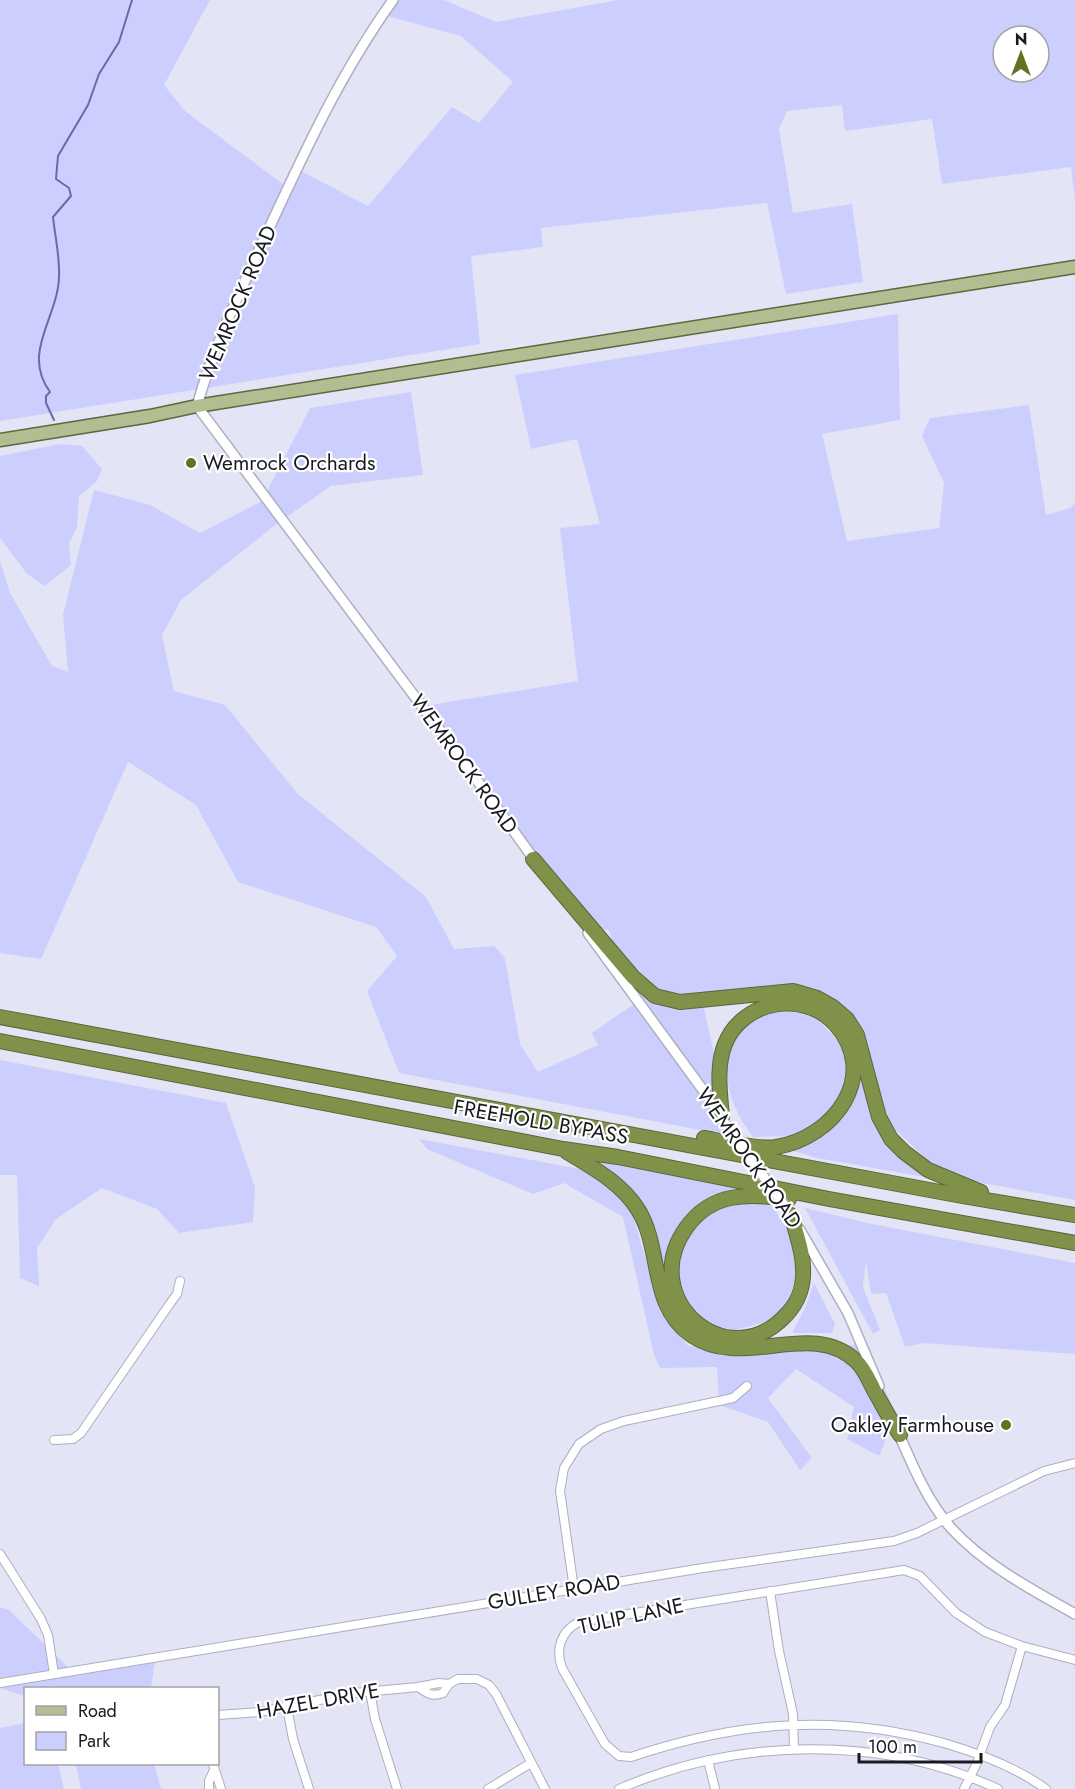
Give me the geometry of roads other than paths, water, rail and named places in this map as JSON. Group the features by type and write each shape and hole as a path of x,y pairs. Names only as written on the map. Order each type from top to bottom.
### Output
{"highway":[{"path":"533,859 633,977 655,996 672,1002 686,1002 793,992 817,998 833,1007 847,1019 857,1035 879,1117 886,1132 896,1145 942,1178 1014,1203"},
{"path":"588,1126 773,1148 799,1141 818,1132 828,1124 842,1107 848,1094 853,1064 848,1045 842,1034 825,1016 806,1006 769,1005 746,1016 729,1035 723,1049 719,1089 724,1120"},
{"name":"FREEHOLD BYPASS","path":"0,1017 1075,1215"},
{"name":"FREEHOLD BYPASS","path":"0,1041 562,1149 618,1157 1075,1243"},
{"path":"562,1149 610,1179 638,1209 647,1229 664,1298 671,1314 682,1328 701,1341 722,1348 740,1350 815,1343 834,1347 844,1352 862,1368 900,1435"},
{"path":"788,1210 802,1256 803,1278 794,1305 782,1320 759,1334 736,1338 711,1332 691,1319 674,1293 670,1272 672,1257 679,1239 694,1217 709,1206 730,1197 747,1195 776,1197 980,1226"}],"main road":[{"path":"0,440 150,416 196,406 1075,267"}],"street":[{"name":"WEMROCK ROAD","path":"393,0 350,64 316,127 215,350 196,406 463,761 788,1210 848,1313 921,1481 945,1520"},
{"path":"54,1440 73,1439 81,1433 177,1294 180,1281"},
{"path":"574,1589 560,1491 564,1468 579,1444 601,1429 624,1421 733,1398 747,1386"},
{"name":"GULLEY ROAD","path":"0,1683 704,1568 876,1544 908,1537 1044,1471 1075,1462"},
{"path":"945,1520 987,1561 1075,1614"},
{"path":"0,1554 41,1619 48,1635 54,1674"},
{"name":"TULIP LANE","path":"1046,1789 1024,1774 980,1755 935,1741 881,1729 836,1725 794,1724 743,1728 707,1734 631,1757 619,1756 604,1744 565,1674 559,1658 563,1636 568,1629 579,1622 897,1570 910,1571 920,1576 946,1604 969,1623 998,1638 1075,1660"},
{"path":"770,1591 779,1651 789,1691 794,1724 794,1749"},
{"path":"964,1789 990,1727 1008,1696 1022,1646"},
{"name":"HAZEL DRIVE","path":"219,1715 260,1713 370,1691 449,1684 458,1679 477,1679 489,1685 496,1694 545,1789"},
{"path":"370,1691 375,1719 397,1789"},
{"path":"287,1707 293,1739 309,1789"},
{"path":"620,1789 671,1770 708,1760 794,1749 884,1755 921,1763 998,1789"},
{"path":"708,1760 715,1789"},
{"path":"488,1789 531,1763"},
{"path":"210,1789 209,1781 214,1767"},
{"path":"214,1767 221,1789"}],"waterway":[{"path":"54,420 46,403 46,396 50,392 42,377 39,363 43,335 53,307 59,277 53,217 71,196 69,188 56,179 58,156 88,105 99,74 119,42 132,0"}],"place":[{"name":"Wemrock Orchards","path":"191,463"},
{"name":"Oakley Farmhouse","path":"1006,1425"}]}
